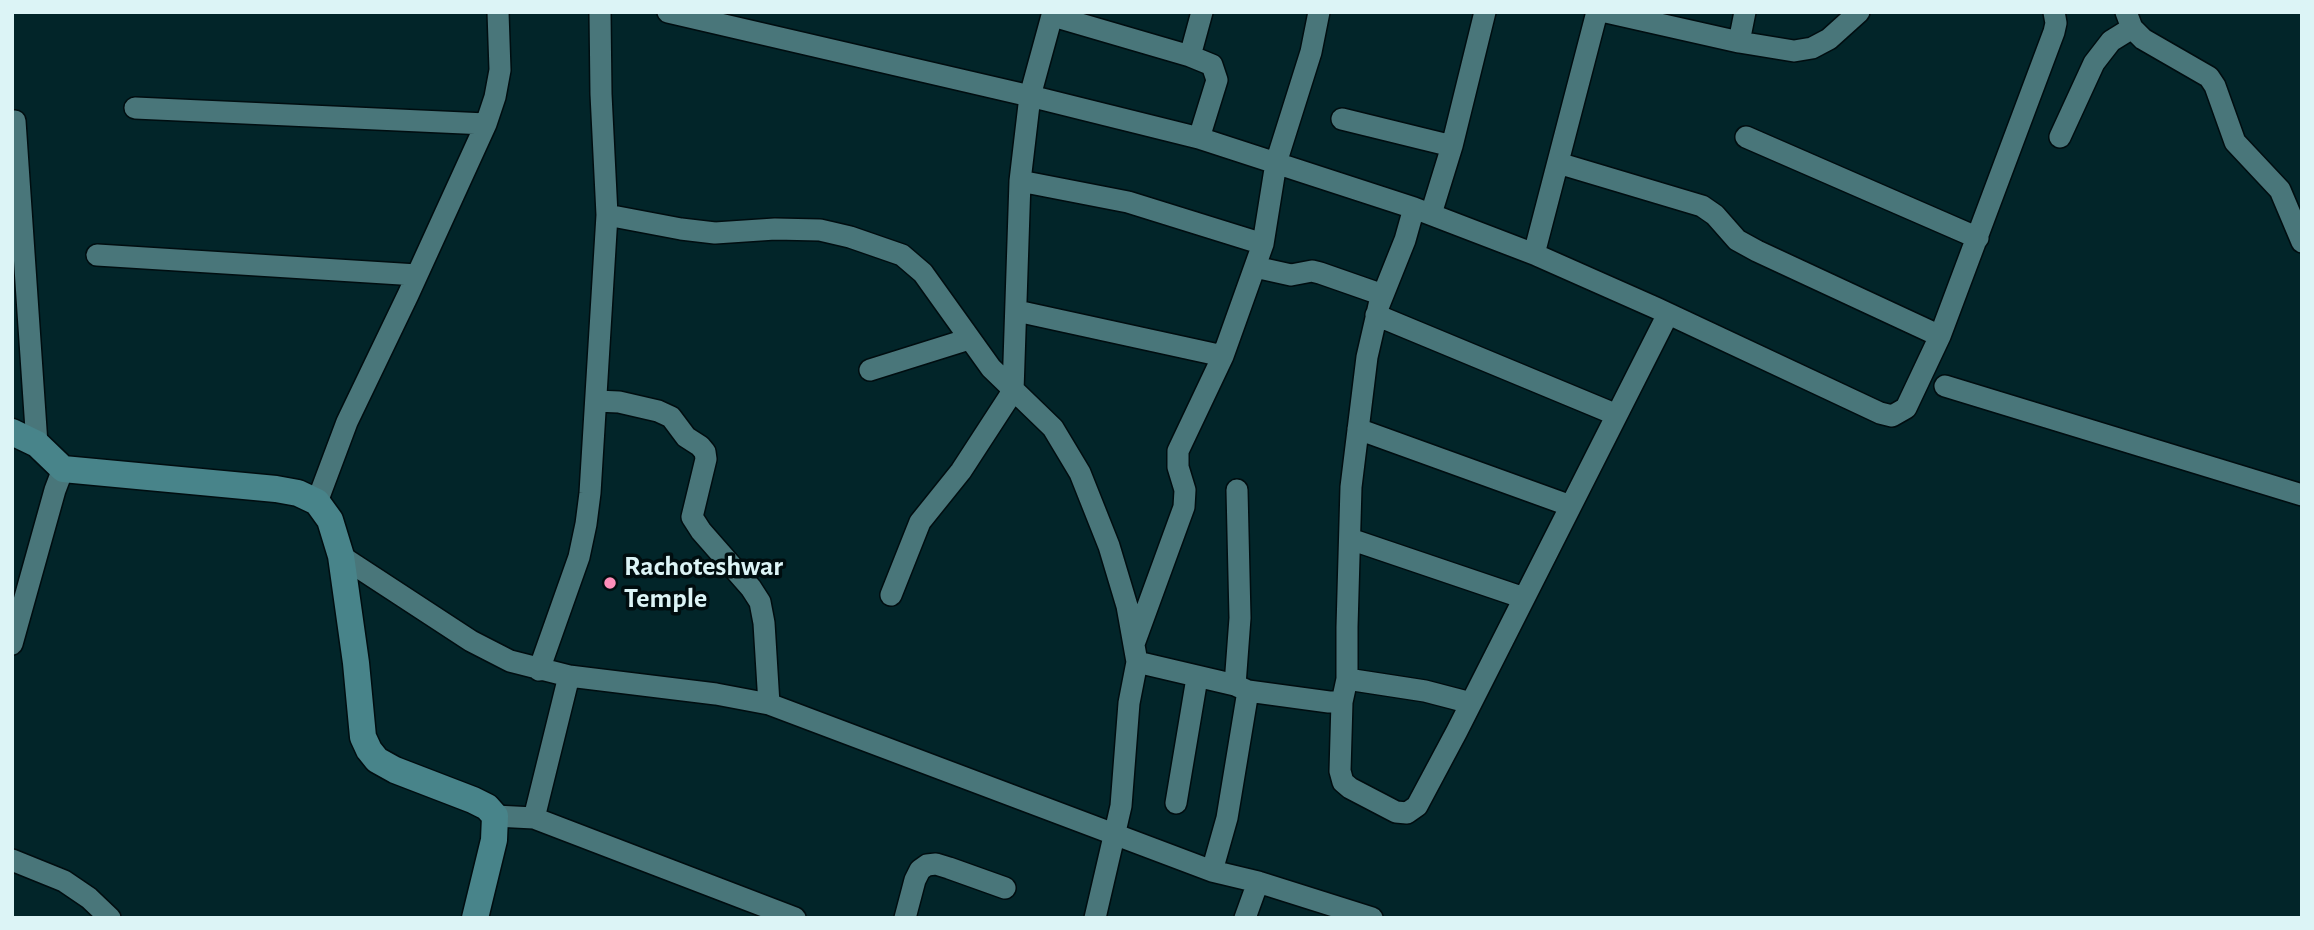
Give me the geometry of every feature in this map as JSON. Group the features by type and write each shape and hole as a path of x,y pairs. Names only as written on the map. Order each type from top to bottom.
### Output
{"main road":[{"path":"12,432 37,444 63,469 276,489 298,493 317,502 330,520 341,556 363,737 369,750 377,760 395,770 473,800 487,807 495,816 494,839 475,918"}],"street":[{"path":"317,502 347,422 486,124 500,70 498,12"},
{"path":"539,670 571,583 586,524 607,215 600,12"},
{"path":"668,12 1199,138 1422,211 1534,254 1880,413 1892,416 1906,408 1940,336 2054,32 2054,12"},
{"path":"1190,56 1202,12"},
{"path":"1096,918 1121,806 1136,652 1184,507 1185,490 1178,467 1178,452 1223,356 1263,244 1276,163 1311,52 1319,12"},
{"path":"1485,12 1452,146 1422,211 1405,240 1380,305 1367,357 1352,487 1347,680 1342,702 1340,771 1343,782 1350,788 1396,812 1407,813 1417,806 1668,314"},
{"path":"1534,254 1597,12"},
{"path":"1606,12 1699,22 1739,42 1794,51 1812,48 1829,39 1859,12"},
{"path":"1739,42 1745,12"},
{"path":"891,595 920,522 961,471 1013,391 1020,181 1030,96 1053,14 1212,65 1217,80 1199,138"},
{"path":"2060,137 2094,63 2129,20 2143,39 2208,77 2215,86 2235,142 2280,190 2302,242"},
{"path":"135,108 486,124"},
{"path":"1342,119 1452,146"},
{"path":"15,121 37,444"},
{"path":"1746,137 1978,238"},
{"path":"1558,163 1702,206 1715,215 1737,240 1757,251 1940,336"},
{"path":"1020,181 1128,202 1263,244"},
{"path":"607,215 715,233 820,230 902,255 923,274 991,368 1052,428 1080,473 1109,546 1127,606 1136,652"},
{"path":"97,255 417,275"},
{"path":"1255,267 1291,275 1312,271 1320,273 1380,305 1617,415"},
{"path":"1017,311 1223,356"},
{"path":"870,370 969,338"},
{"path":"1945,386 2302,495"},
{"path":"596,401 629,403 659,411 671,417 682,433 705,452 706,459 692,517 760,602 764,623 769,704"},
{"path":"1358,429 1571,506"},
{"path":"12,644 63,469"},
{"path":"1212,871 1227,818 1242,688 1237,490"},
{"path":"1350,539 1524,598"},
{"path":"341,556 403,594 471,641 509,661 569,676 716,694 769,704 1212,871 1258,882 1372,918"},
{"path":"1136,652 1197,678 1242,688 1342,702"},
{"path":"534,818 569,676"},
{"path":"1176,803 1197,678"},
{"path":"1347,680 1425,691 1471,703"},
{"path":"495,816 534,818 795,918"},
{"path":"12,860 64,881 89,898 110,918"},
{"path":"905,918 915,880 920,870 927,865 950,867 1006,888"},
{"path":"1245,918 1258,882"}],"place":[{"name":"Rachoteshwar Temple","path":"610,583"}]}
